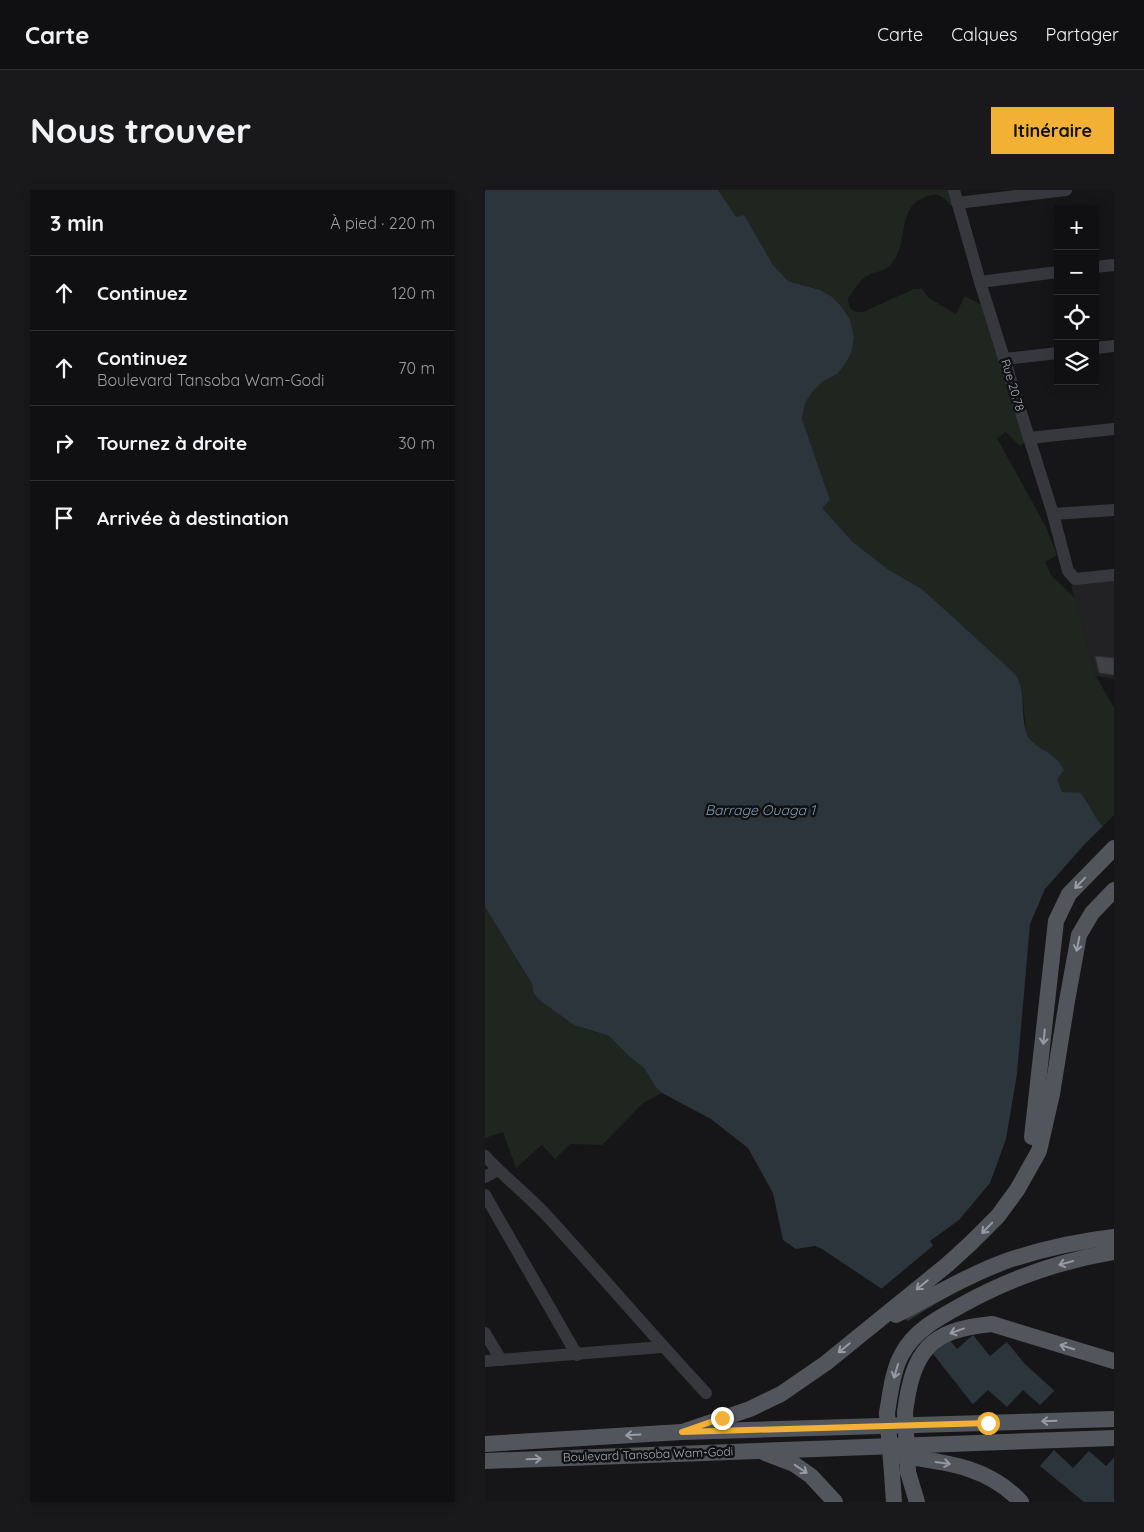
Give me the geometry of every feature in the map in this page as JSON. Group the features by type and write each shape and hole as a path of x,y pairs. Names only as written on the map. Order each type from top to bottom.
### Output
{"main road":[{"path":"1017,1190 1030,1149 1036,1111 1056,921 1069,894 1114,848"},
{"path":"898,1310 971,1244 998,1216 1017,1190 1039,1151 1052,1094 1079,935 1092,913 1114,890"},
{"path":"682,1432 750,1408 781,1394 826,1363 861,1334 898,1310 960,1281 1009,1260 1090,1240 1114,1237"},
{"path":"917,1502 900,1472 887,1413 891,1387 901,1354 917,1334 942,1316 975,1297 1038,1270 1114,1252"},
{"path":"894,1502 900,1472 908,1387 917,1361 926,1348 937,1340 960,1329 992,1324 1114,1362"},
{"name":"Boulevard Tansoba Wam-Godi","path":"485,1444 682,1432 1114,1419"},
{"path":"843,1447 1114,1438"},
{"path":"843,1447 957,1464 983,1473 1014,1494 1021,1502"},
{"name":"Boulevard Tansoba Wam-Godi","path":"485,1460 843,1447"},
{"path":"758,1450 794,1464 811,1476 835,1502"}],"street":[{"name":"Rue 20.78","path":"954,190 980,282 1053,514 1068,571 1075,579 1114,575"},
{"path":"957,203 1066,190"},
{"path":"1099,266 1114,264"},
{"path":"980,282 1054,273"},
{"path":"1099,348 1114,346"},
{"path":"1005,359 1054,353"},
{"path":"1029,438 1114,429"},
{"path":"1053,514 1114,510"},
{"path":"485,1156 547,1216 706,1393"},
{"path":"485,1177 498,1170"},
{"path":"485,1195 577,1355"},
{"path":"485,1333 501,1360"},
{"path":"485,1361 663,1347"}],"shaded area":[{"path":"718,190 950,190 953,203 950,206 943,198 938,195 932,195 920,199 912,206 905,223 898,254 886,268 865,277 858,284 848,298 849,305 856,312 863,312 914,289 922,289 929,298 956,314 965,296 986,307 1026,442 1020,446 1006,432 997,438 1046,527 1057,555 1045,562 1051,575 1075,598 1096,676 1114,708 1114,815 1103,826 1095,819 1086,799 1062,792 1056,779 1058,761 1034,744 1026,732 1022,691 953,618 922,589 889,570 853,542 821,507 830,500 802,419 805,403 813,391 822,382 837,374 820,290 788,281 773,265 744,216 736,218"},
{"path":"1114,579 1114,679 1096,676 1071,585"},
{"path":"485,907 532,984 533,992 538,999 566,1020 588,1030 609,1036 644,1068 655,1086 662,1093 643,1103 602,1145 570,1144 555,1159 542,1145 516,1168 503,1132 485,1138"}],"water":[{"name":"Barrage Ouaga 1","path":"485,190 718,190 736,217 744,215 773,265 788,281 820,290 832,297 841,306 850,320 854,338 851,353 837,374 822,382 813,391 805,403 802,419 830,500 822,508 853,542 889,570 922,589 1015,674 1021,688 1024,724 1028,736 1035,744 1053,756 1064,770 1057,779 1062,792 1080,793 1103,826 1045,889 1030,924 1017,1074 1006,1139 990,1183 959,1220 930,1241 981,1311 1025,1364 1114,1445 1114,1502 1084,1502 1035,1462 978,1411 882,1289 822,1249 815,1246 796,1249 783,1240 773,1193 748,1148 711,1119 662,1093 655,1086 644,1068 609,1036 574,1025 538,999 533,992 532,984 485,907"}],"pier":[{"path":"935,1244 964,1284 901,1317 880,1290"},
{"path":"965,1286 1008,1341 990,1356 973,1335 957,1349 948,1338 929,1353 906,1322"},
{"path":"1056,1389 1114,1441 1114,1458 1106,1466 1089,1451 1073,1468 1054,1450 1038,1468 971,1406 988,1390 1007,1407 1023,1390 1040,1405"}],"building":[{"path":"1095,656 1114,658 1114,675 1099,673"}],"route":[{"path":"722,1418 682,1432 988,1423"}]}
